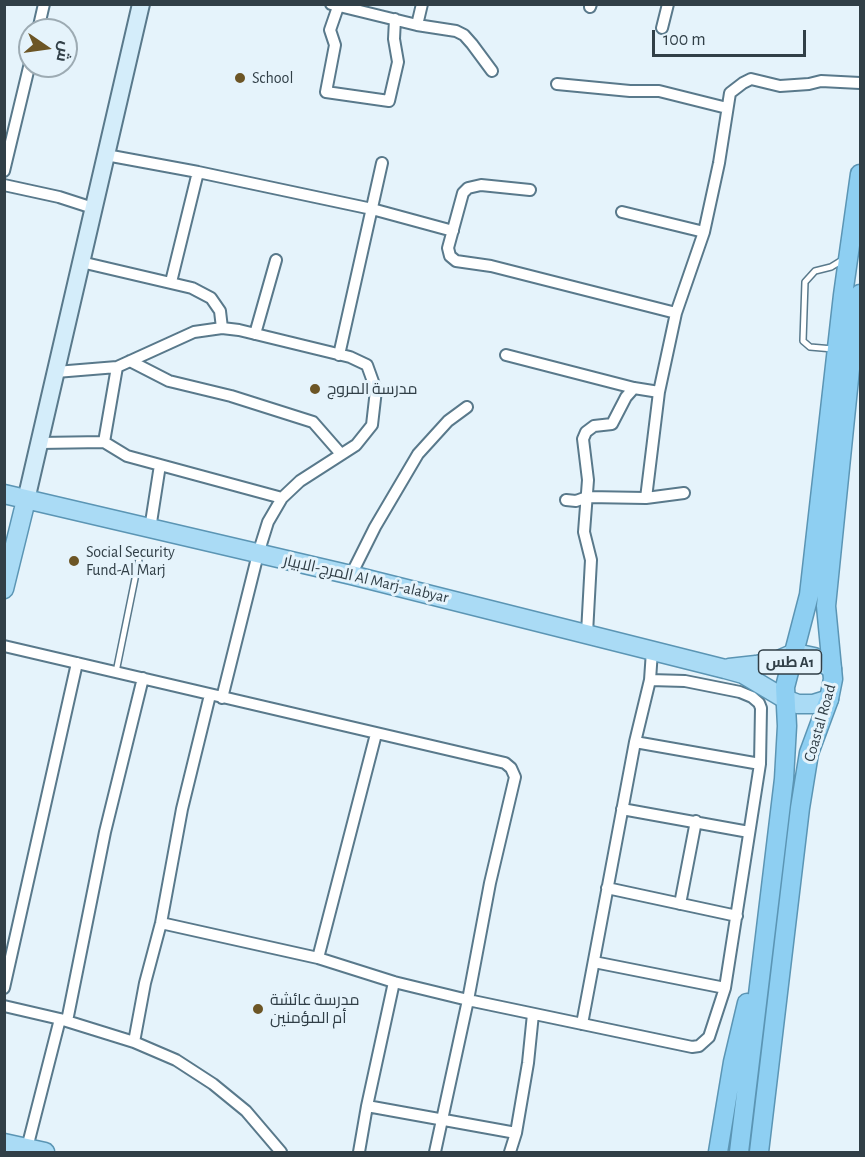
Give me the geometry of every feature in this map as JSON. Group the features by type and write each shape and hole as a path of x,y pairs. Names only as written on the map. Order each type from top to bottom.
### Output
{"highway":[{"name":"طس A1","path":"740,1152 787,752 785,687 809,595 844,349 849,254 861,174"},
{"name":"Coastal Road","path":"759,1152 800,808 809,753 829,699 833,679 826,606 844,349 861,294"},
{"path":"718,1152 734,1062 764,941"}],"main road":[{"path":"4,589 141,4"},
{"name":"المرج-الابيار Al Marj-alabyar","path":"4,494 351,574 725,669 743,674 785,699 805,705 829,699"},
{"path":"792,654 814,657 832,669"},
{"name":"المرج-الابيار Al Marj-alabyar","path":"725,669 776,661 792,654"},
{"path":"4,1143 45,1152"}],"street":[{"path":"417,25 422,4"},
{"path":"662,28 668,4"},
{"path":"395,19 394,39 398,62 389,101 326,92 335,45 330,30 336,5 395,19 417,25 456,31 464,35 492,71"},
{"path":"4,171 26,78"},
{"path":"645,498 659,392 676,314 704,232 719,163 730,93 742,82 751,80 780,86 821,81 861,83"},
{"path":"557,84 621,91 659,92 727,108"},
{"path":"106,154 372,209 453,231"},
{"path":"339,355 382,163"},
{"path":"171,282 198,172"},
{"path":"4,185 59,197 93,208"},
{"path":"530,190 481,185 468,188 463,193 448,248 450,256 456,261 491,266 676,314"},
{"path":"622,212 704,232"},
{"path":"255,334 276,260"},
{"path":"81,262 192,288 211,298 220,311 222,328"},
{"path":"56,372 117,367 194,332 222,328 339,355 367,365 376,390 372,426 366,436 356,445 300,481 282,498 268,522 222,698"},
{"path":"506,355 634,388 659,392"},
{"path":"130,361 169,381 231,396 313,422 341,454"},
{"path":"104,442 117,367"},
{"path":"587,633 591,560 584,532 588,480 583,439 586,432 594,426 612,424 626,397 634,388"},
{"path":"351,574 375,527 418,454 448,421 467,408"},
{"path":"39,443 104,442 127,456 282,498"},
{"path":"150,529 160,465"},
{"path":"566,500 576,501 587,497 645,498 684,493"},
{"path":"4,646 505,763 512,768 515,777 490,883 468,1000 435,1152"},
{"path":"582,1024 635,742 650,680 652,651"},
{"path":"4,988 77,663"},
{"path":"27,1148 63,1020 105,832 143,678"},
{"path":"161,923 318,958 394,982 468,1000 692,1047 699,1046 709,1037 724,988 760,764 762,717 759,703 740,692 685,681 650,680"},
{"path":"134,1042 145,983 161,923 182,809 210,695"},
{"path":"318,958 376,734"},
{"path":"635,742 760,764"},
{"path":"622,809 748,832"},
{"path":"680,904 696,821"},
{"path":"607,888 737,916"},
{"path":"594,962 724,988"},
{"path":"359,1152 394,982"},
{"path":"4,1006 63,1020 134,1042 176,1060 213,1084 246,1111 281,1152"},
{"path":"510,1152 516,1133 528,1063 533,1014"},
{"path":"367,1106 516,1133"}],"lane":[{"path":"844,349 810,347 803,341 805,282 815,272 831,267 849,254"},
{"path":"116,672 139,559"}],"place":[{"name":"School","path":"240,78"},
{"name":"مدرسة المروج","path":"315,389"},
{"name":"Social Security Fund-Al Marj","path":"74,561"},
{"name":"مدرسة عائشة أم المؤمنين","path":"258,1009"}]}
